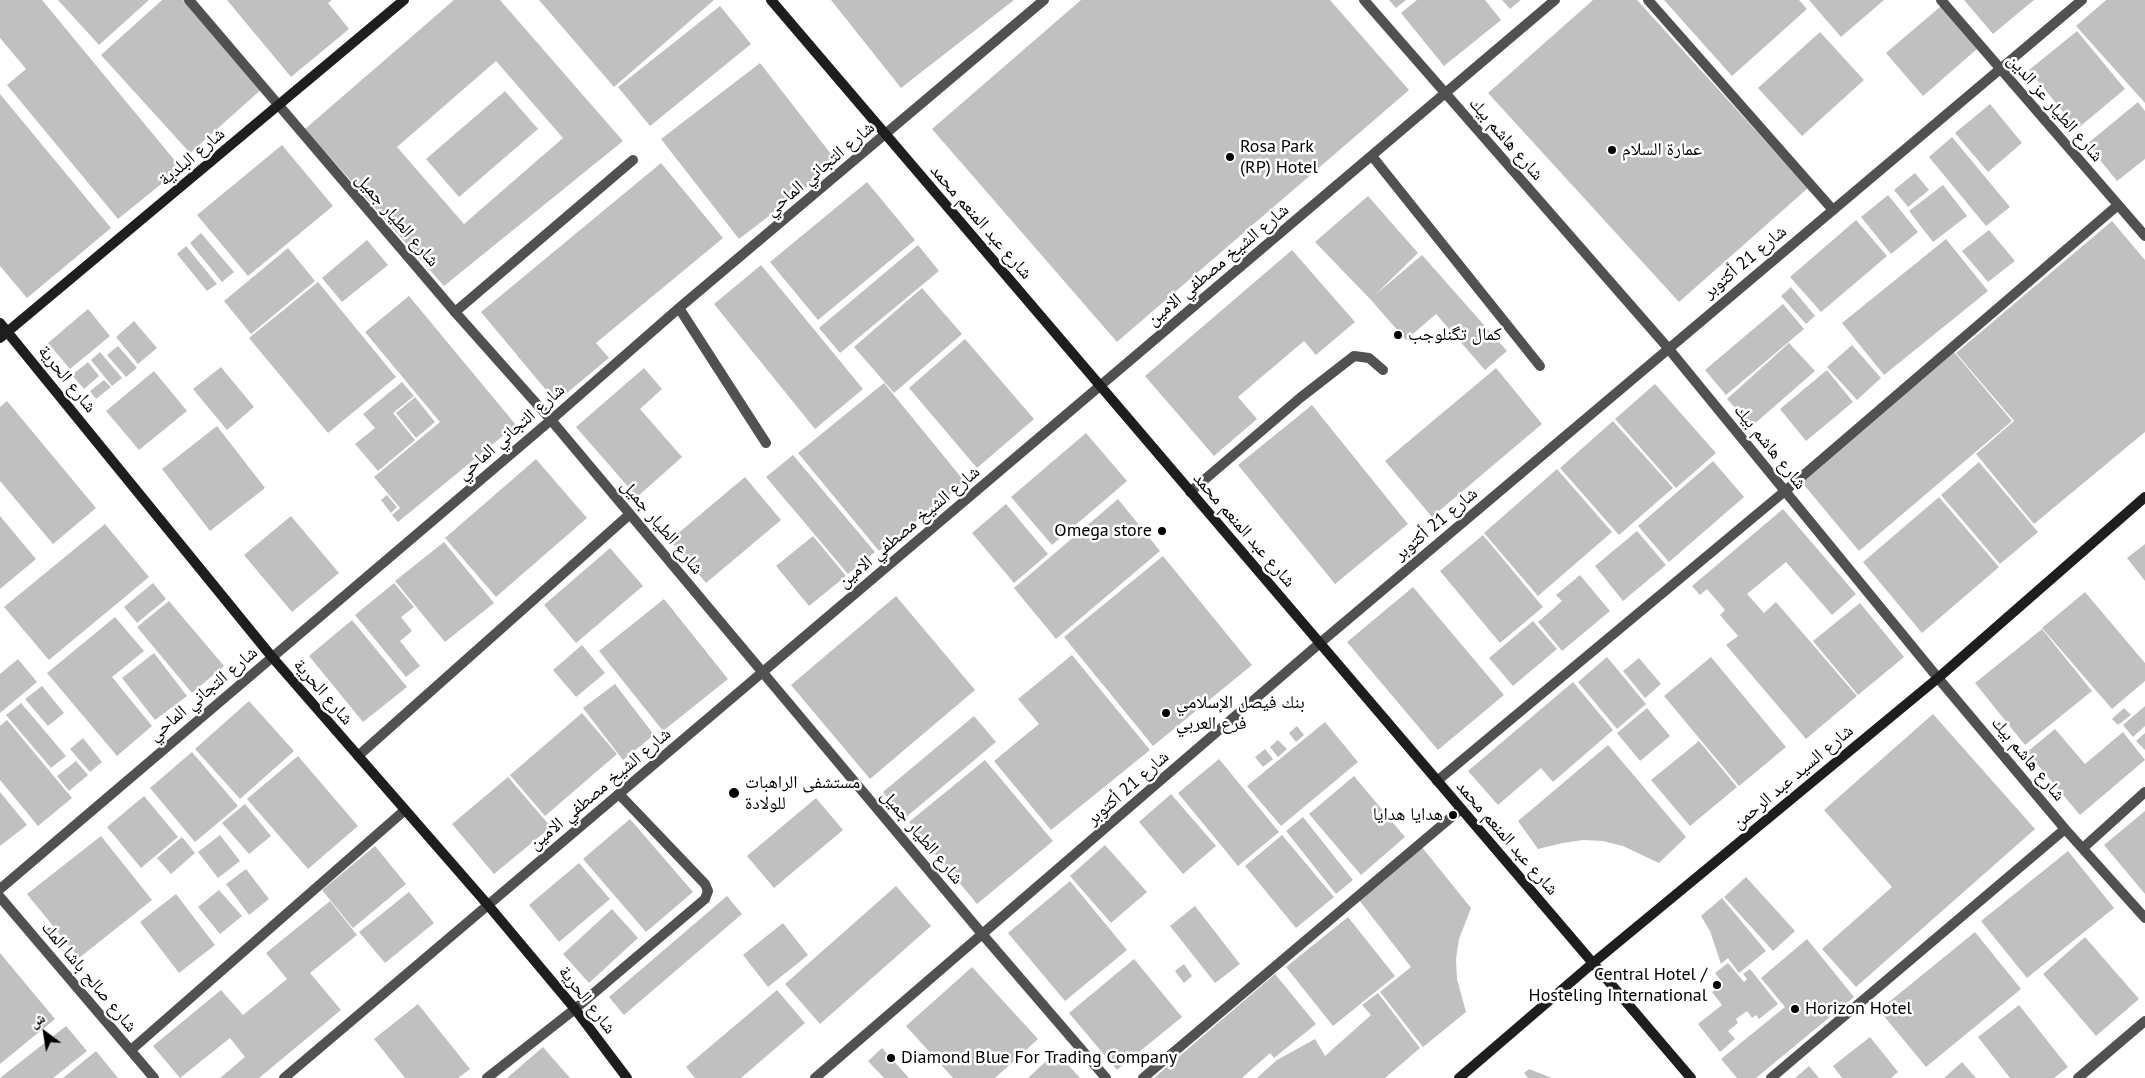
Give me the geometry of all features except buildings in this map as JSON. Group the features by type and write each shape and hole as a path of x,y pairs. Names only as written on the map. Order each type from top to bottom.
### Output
{"street":[{"name":"شارع الطيار جميل","path":"189,0 455,312 551,420 983,935 1106,1078"},
{"name":"شارع البلدية","path":"4,335 404,0"},
{"name":"شارع التجاني الماحي","path":"0,889 1044,0"},
{"name":"شارع هاشم بيك","path":"1364,0 1668,348 1938,678 2066,829 2145,918"},
{"name":"شارع الشيخ مصطفي الامين","path":"284,1078 1555,0"},
{"path":"1648,0 1833,210"},
{"name":"شارع الطيار عز الدين","path":"1941,0 2145,236"},
{"name":"شارع 21 أكتوبر","path":"814,1078 983,935 1320,643 2082,0"},
{"name":"شارع عبد المنعم محمد","path":"770,1 1691,1078"},
{"path":"1372,156 1540,366"},
{"path":"455,312 633,160"},
{"path":"1437,781 1785,490 2118,205"},
{"path":"680,308 766,443"},
{"name":"شارع الحرية","path":"0,323 4,335 272,657 488,905 575,1009 627,1078"},
{"path":"1190,492 1300,398 1354,356 1370,358 1383,370"},
{"name":"شارع السيد عبد الرحمن","path":"1459,1078 1593,963 1938,678 2145,497"},
{"path":"358,756 630,514"},
{"path":"2083,848 2145,792"},
{"path":"487,1078 575,1009 706,899 708,891 705,884 619,794"},
{"path":"1143,1078 1461,809"},
{"path":"130,1050 405,810"},
{"path":"1771,1078 2066,829"},
{"name":"شارع صالح باشا المك","path":"0,897 154,1078"},
{"path":"2078,1078 2145,1021"}],"place":[{"name":"عمارة السلام","path":"1612,150"},
{"name":"Rosa Park (RP) Hotel","path":"1230,157"},
{"name":"كمال تگنلوجب","path":"1398,335"},
{"name":"Omega store","path":"1162,531"},
{"name":"بنك فيصل الإسلامي فرع العربي","path":"1166,713"},
{"name":"مستشفى الراهبات للولادة","path":"734,793"},
{"name":"هدايا هدايا","path":"1453,815"},
{"name":"Central Hotel / Hosteling International","path":"1717,985"},
{"name":"Horizon Hotel","path":"1795,1009"},
{"name":"Diamond Blue For Trading Company","path":"891,1058"}]}
